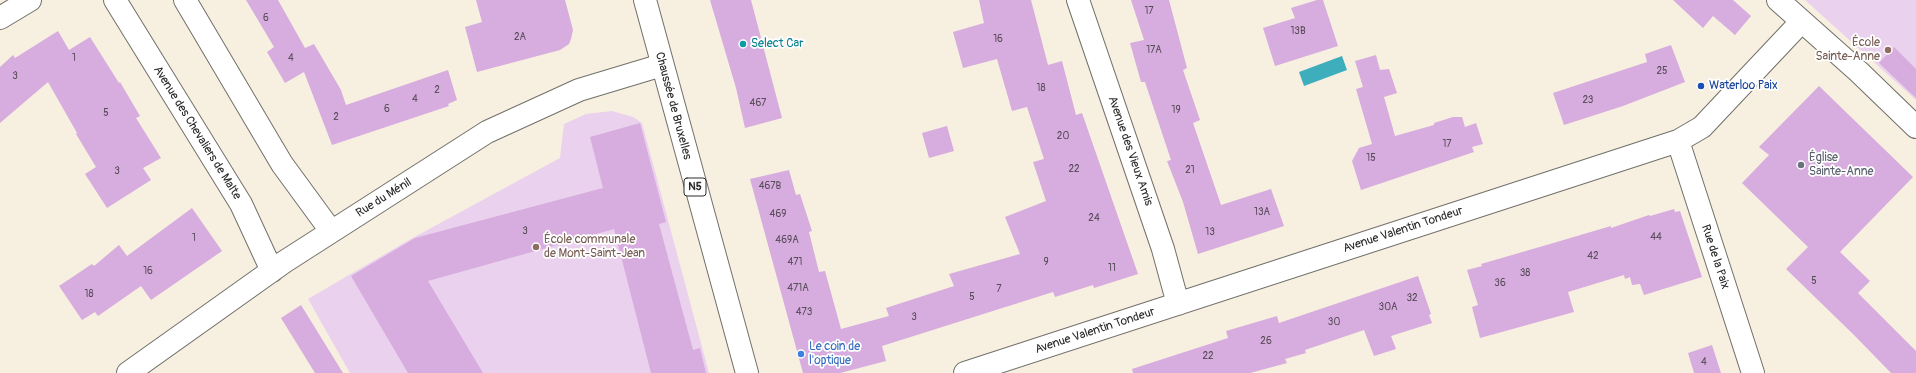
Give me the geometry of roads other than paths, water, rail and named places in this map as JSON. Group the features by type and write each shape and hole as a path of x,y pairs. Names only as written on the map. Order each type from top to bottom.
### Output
{"street":[{"path":"0,18 30,0"},
{"name":"Avenue des Chevaliers de Malte","path":"115,0 241,204 272,271"},
{"path":"185,0 282,164 331,231"},
{"name":"Chaussée de Bruxelles","path":"645,0 747,373"},
{"name":"Avenue des Vieux Amis","path":"1078,0 1163,249 1178,304"},
{"path":"1778,0 1859,72 1916,127"},
{"name":"Avenue Valentin Tondeur","path":"965,373 1678,141 1702,127 1801,22"},
{"name":"Rue du Ménil","path":"128,373 331,231 487,132 579,90 662,65"},
{"name":"Rue de la Paix","path":"1678,141 1753,373"}],"water":[{"path":"1342,56 1347,70 1304,86 1299,72"}],"place":[{"name":"Select Car","path":"743,44"},
{"name":"École Sainte-Anne","path":"1888,50"},
{"name":"Waterloo Paix","path":"1701,86"},
{"name":"Église Sainte-Anne","path":"1801,165"},
{"name":"École communale de Mont-Saint-Jean","path":"536,247"},
{"name":"Le coin de l'optique","path":"801,354"}]}
